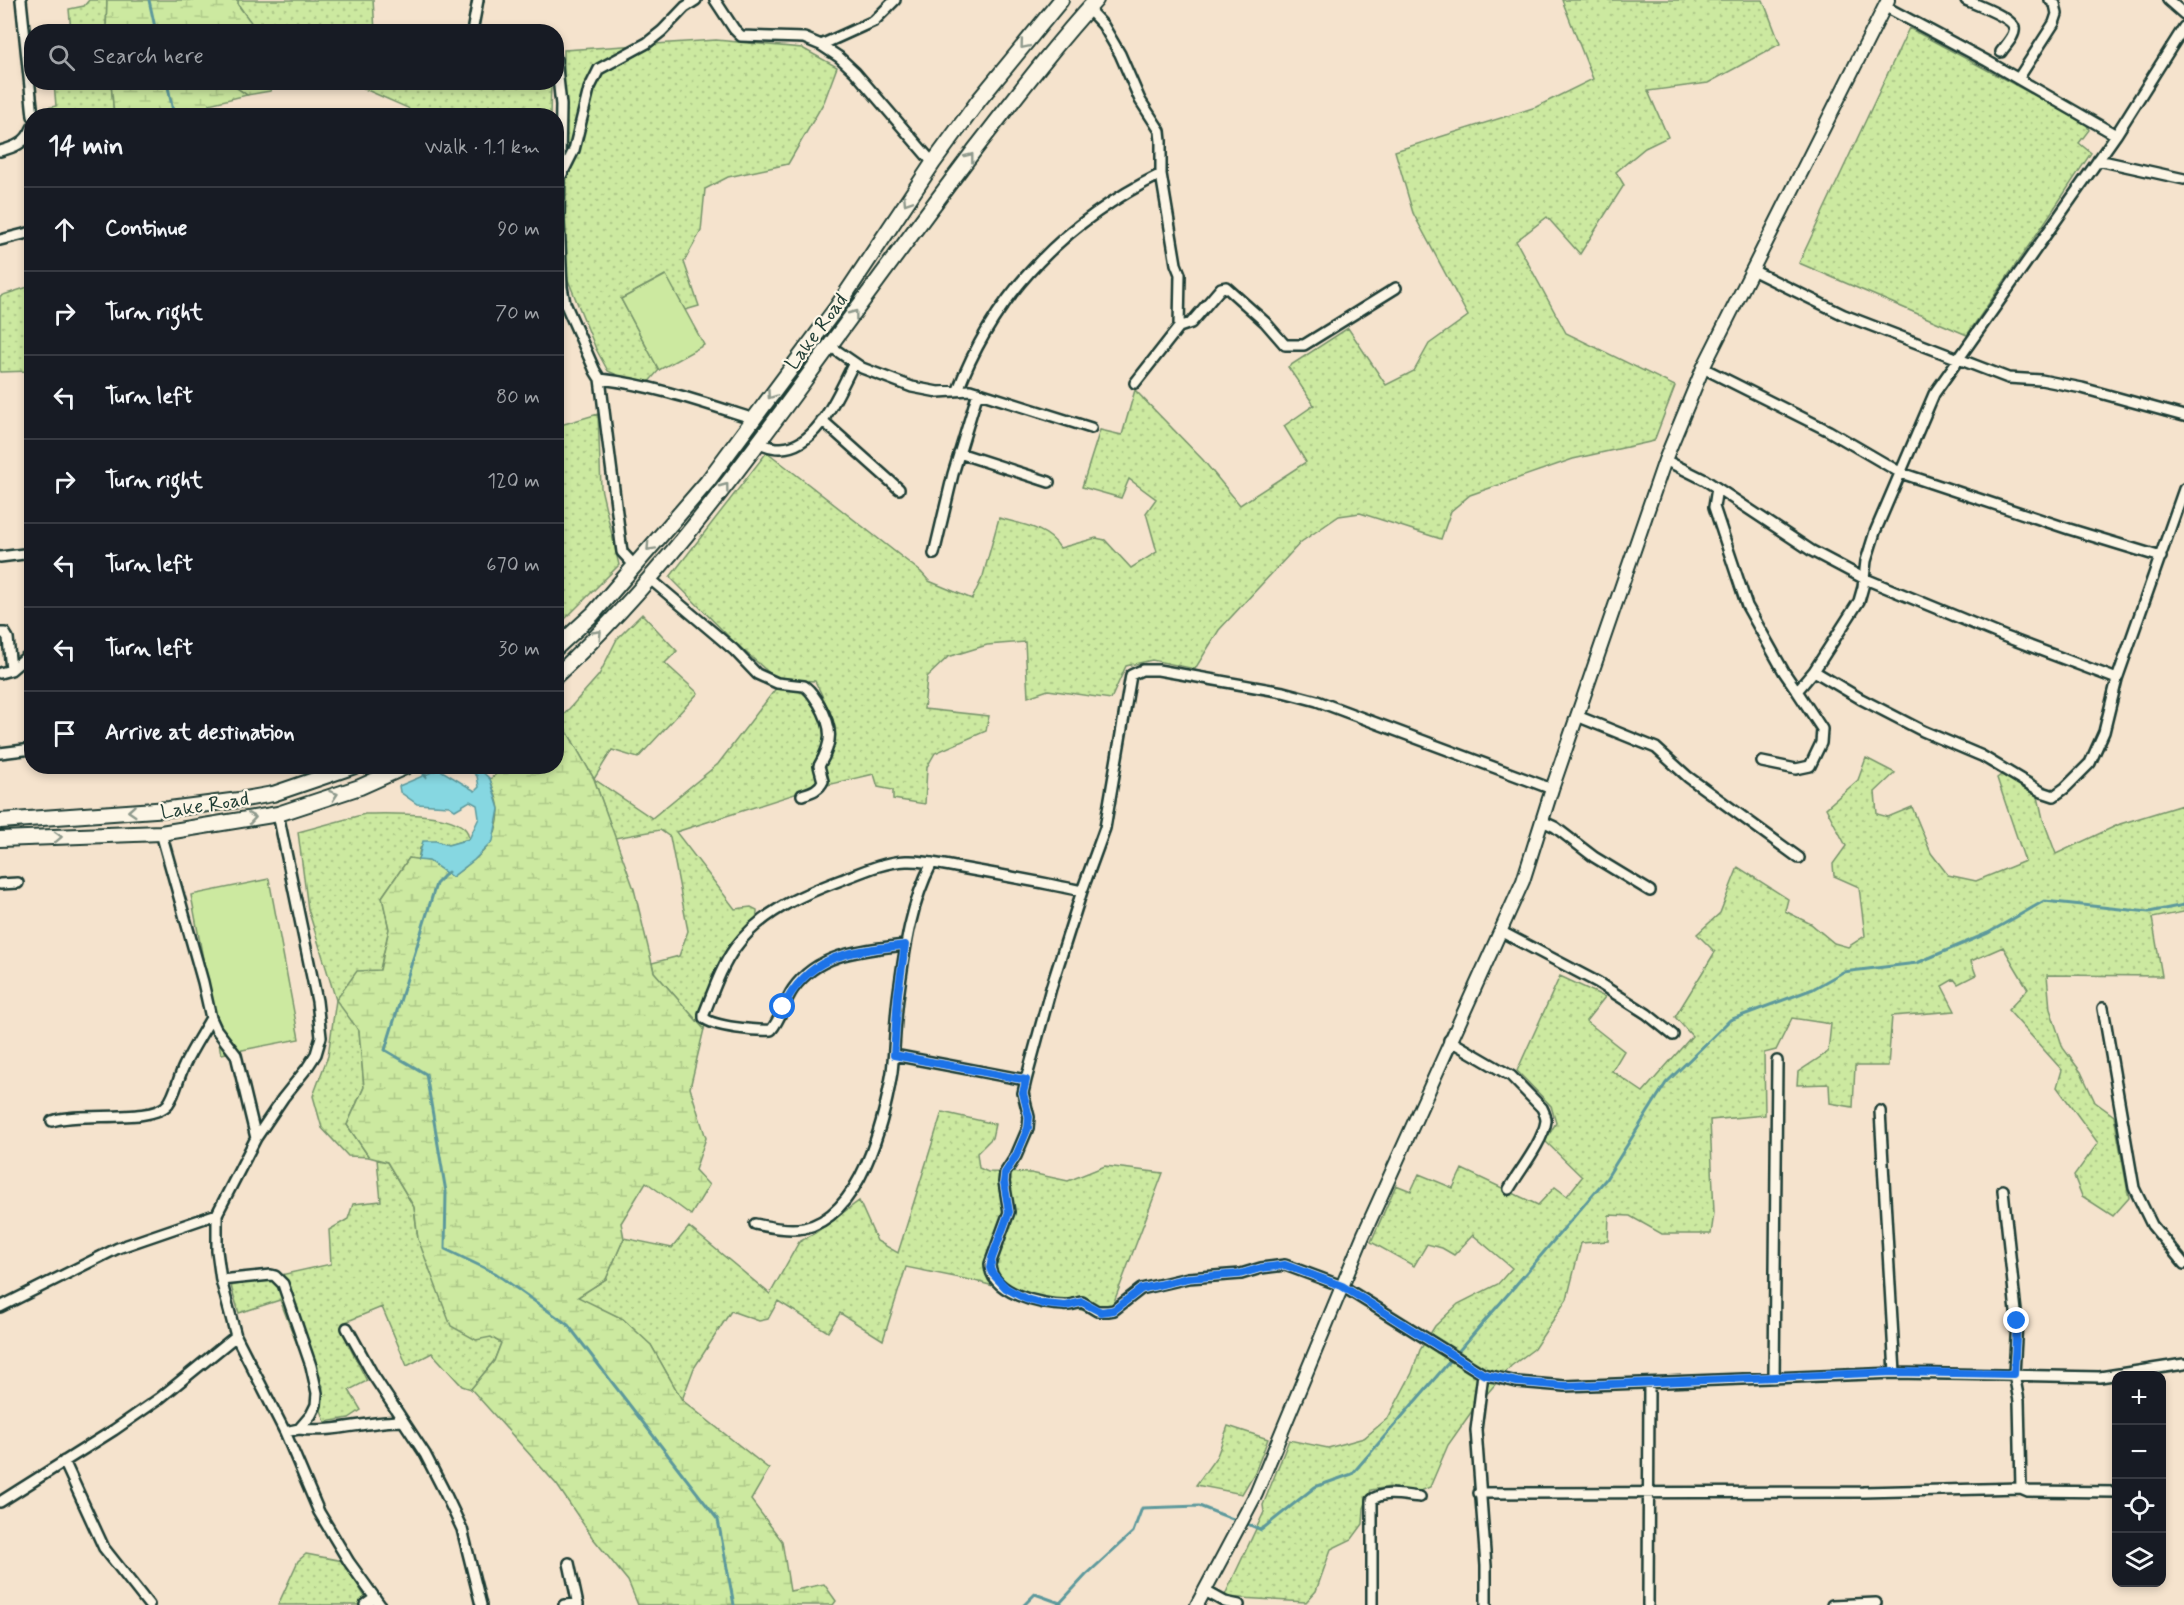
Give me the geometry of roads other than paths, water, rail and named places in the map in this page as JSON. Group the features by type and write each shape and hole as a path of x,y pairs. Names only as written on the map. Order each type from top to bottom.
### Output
{"main road":[{"name":"Lake Road","path":"564,640 592,614 707,482 837,307 933,163 979,100 1061,0"},
{"name":"Lake Road","path":"564,668 602,631 717,499 946,187 1063,37 1092,4"},
{"name":"Lake Road","path":"0,821 169,809 239,800 273,794 332,774"},
{"name":"Lake Road","path":"0,839 162,833 278,814 360,787 390,774"}],"street":[{"path":"21,0 24,29"},
{"path":"474,24 478,0"},
{"path":"564,169 574,150 589,89 599,69 647,43 685,7 696,0"},
{"path":"715,0 741,36 804,38 821,45 839,57 855,72 933,163"},
{"path":"821,45 874,21 895,0"},
{"path":"1965,0 2013,24 2015,29 2013,34 2001,52"},
{"path":"2018,79 2054,23 2057,14 2055,4 2050,0"},
{"path":"2168,0 2184,14"},
{"path":"1197,1605 1256,1494 1342,1286 1449,1040 1523,880 1665,460 1703,368 1886,3 2116,135"},
{"path":"1092,4 1120,54 1140,100 1160,131 1161,174 1176,264 1180,274 1179,327"},
{"path":"1797,691 1814,671 1859,601 1875,532 1934,394 2116,135 2183,30"},
{"path":"30,90 32,108"},
{"path":"559,90 561,108"},
{"path":"0,151 24,141"},
{"path":"2098,160 2184,179"},
{"path":"958,390 969,360 984,331 1019,284 1064,237 1121,195 1161,174"},
{"path":"0,240 24,234"},
{"path":"1752,270 1844,315 2008,378 2082,388 2184,416"},
{"path":"1135,383 1179,327 1191,323 1221,288 1226,287 1265,322 1285,345 1304,345 1396,288"},
{"path":"564,295 578,333 600,379 622,552 634,565"},
{"path":"830,346 854,363 912,387 938,392 958,390 978,392 1091,428"},
{"path":"758,443 782,448 792,446 810,436 822,420 854,363"},
{"path":"1703,368 1829,431 1901,473 2161,557"},
{"path":"600,379 619,381 684,397 754,419"},
{"path":"934,555 959,453 978,392"},
{"path":"822,420 899,489"},
{"path":"959,453 1049,482"},
{"path":"1665,460 1705,480 1812,551 1863,579 2118,679"},
{"path":"1718,488 1714,507 1747,606 1784,672 1822,729 1821,743 1810,766 1786,768 1762,762"},
{"path":"1814,671 1861,699 1923,731 1983,756 2042,792 2054,796 2090,763 2104,732 2118,679 2184,489"},
{"path":"0,556 24,554"},
{"path":"649,578 734,650 757,674 777,683 804,686 815,698 829,723 830,733 819,766 822,784 815,790 802,795"},
{"path":"0,633 5,633 8,638 11,670"},
{"path":"0,673 11,670 24,659"},
{"path":"1552,789 1317,701 1158,670 1142,670 1131,675 1105,828 1051,988 1023,1093 1029,1117 1028,1128 1016,1156 1005,1173 1004,1182 1009,1212 990,1264 994,1275 1011,1292 1026,1299 1044,1304 1066,1306 1082,1302 1097,1311 1108,1311 1114,1310 1141,1289 1188,1278 1240,1274 1280,1264 1342,1286 1483,1374 1517,1382 1565,1386 1894,1372 2100,1377 2184,1364"},
{"path":"1577,716 1656,748 1688,777 1799,858"},
{"path":"0,753 24,750"},
{"path":"278,814 317,1001 321,1032 316,1054 256,1137 217,1214 217,1251 221,1280 236,1336 285,1432 319,1512 349,1562 377,1601 365,1605"},
{"path":"1542,821 1555,827 1594,857 1650,891"},
{"path":"162,833 211,1018 216,1029 236,1055 256,1137"},
{"path":"905,945 846,953 811,970 790,992 771,1030 719,1024 704,1018 720,975 734,949 758,922 771,912 811,892 885,864 909,861 932,863 1082,891"},
{"path":"755,1224 805,1228 819,1222 850,1195 867,1162 887,1093 894,1055 898,994 905,945 921,884 932,863"},
{"path":"0,884 18,883"},
{"path":"1500,931 1597,982 1647,1014 1674,1035"},
{"path":"2103,1008 2134,1188 2152,1225 2184,1264"},
{"path":"52,1121 74,1116 146,1115 159,1112 168,1104 173,1095 183,1068 211,1018"},
{"path":"1449,1040 1511,1076 1545,1114 1546,1121 1540,1138 1509,1189"},
{"path":"894,1055 1026,1080"},
{"path":"1774,1378 1777,1061"},
{"path":"1880,1111 1894,1372"},
{"path":"2003,1190 2017,1321 2014,1374 2019,1401 2021,1488"},
{"path":"0,1307 118,1248 217,1214"},
{"path":"221,1280 271,1275 283,1284 313,1372 317,1393 316,1405 299,1429"},
{"path":"346,1328 424,1454 462,1529 481,1605"},
{"path":"0,1502 160,1398 236,1336"},
{"path":"1483,1374 1476,1430 1486,1566 1486,1605"},
{"path":"1648,1605 1650,1383"},
{"path":"285,1432 299,1429 320,1431 380,1421 402,1421"},
{"path":"64,1461 104,1548 139,1600 149,1605"},
{"path":"1479,1493 1873,1492 2021,1488 2028,1491 2112,1492"},
{"path":"1372,1605 1372,1500 1379,1495 1386,1494 1420,1497"},
{"path":"564,1605 578,1604 569,1563"},
{"path":"1205,1591 1225,1602 1239,1605"},
{"path":"1832,1605 1876,1604"}],"water":[{"path":"427,774 447,774 475,791 479,787 475,774 485,774 490,779 499,809 493,841 452,877 429,861 418,860 423,841 436,841 448,845 469,839 479,818 477,805 470,801 455,810 449,806 417,804 400,792 399,786"}],"waterway":[{"path":"149,0 154,24"},
{"path":"169,90 172,108"},
{"path":"448,872 436,884 385,1050 426,1074 446,1192 445,1249 495,1273 568,1325 718,1520 734,1605"},
{"path":"1245,1523 1261,1530 1315,1487 1352,1474 1606,1179 1666,1083 1730,1020 1813,989 1843,972 1917,963 1988,933 2044,901 2149,912 2184,905"},
{"path":"1024,1605 1035,1594 1060,1603 1086,1575 1133,1532 1142,1508 1199,1506 1238,1521"}]}
